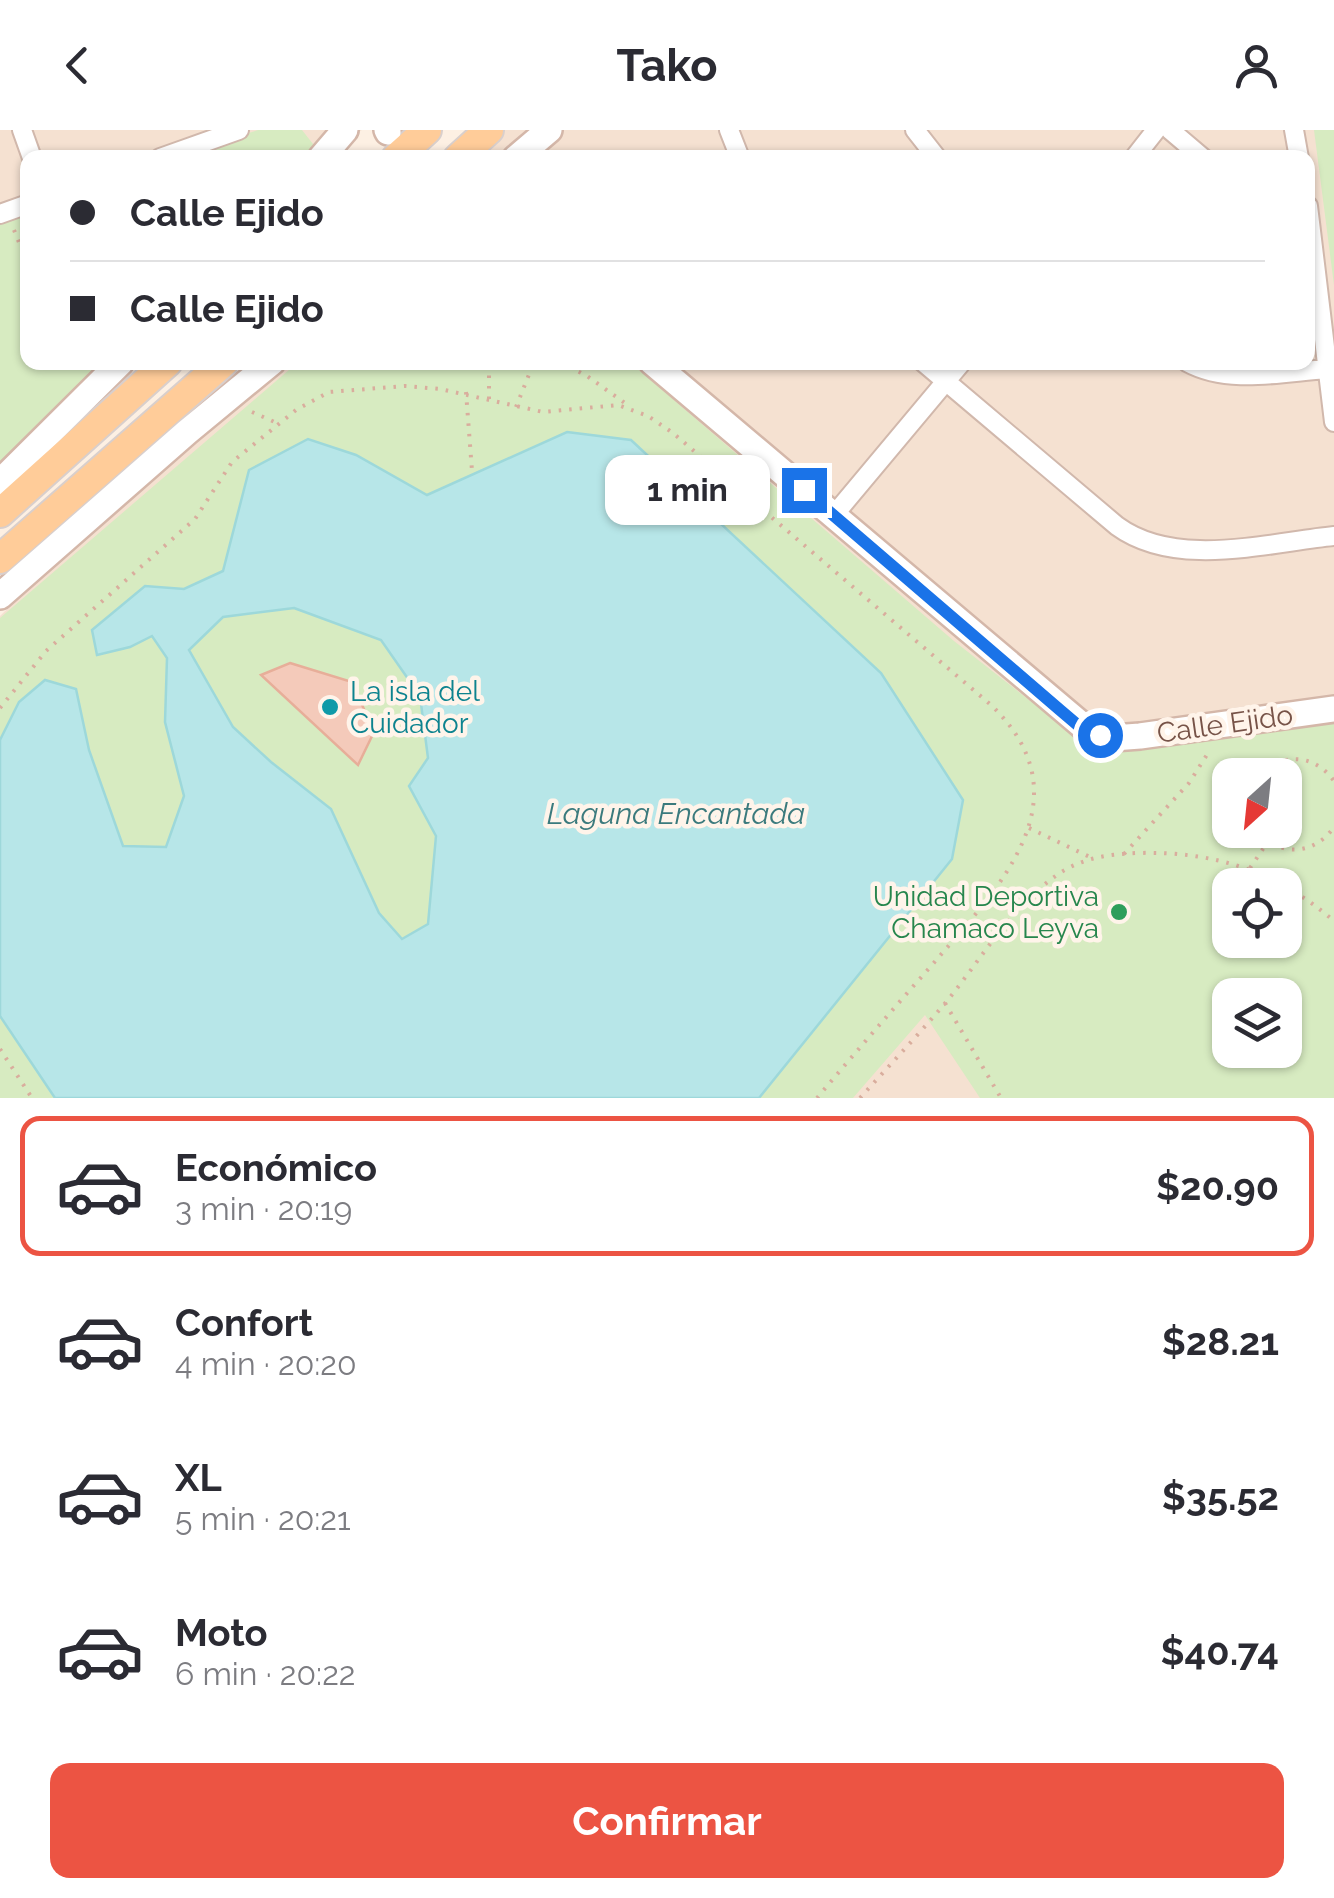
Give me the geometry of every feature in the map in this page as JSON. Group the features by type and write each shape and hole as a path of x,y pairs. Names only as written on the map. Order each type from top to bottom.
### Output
{"main road":[{"path":"390,140 427,130"},
{"path":"467,150 489,130"},
{"path":"0,513 159,370"},
{"path":"0,559 215,370"}],"street":[{"path":"177,150 208,135 239,130"},
{"path":"525,150 549,130"},
{"path":"915,130 931,150"},
{"path":"1140,150 1156,130"},
{"path":"1170,130 1194,150"},
{"path":"1315,264 1334,422"},
{"path":"1315,370 1328,369"},
{"path":"0,482 114,370"},
{"path":"0,596 262,370"},
{"name":"Calle Ejido","path":"662,370 1090,732 1126,737 1334,710"},
{"path":"932,370 1117,526 1144,542 1167,549 1195,550 1334,536"},
{"path":"834,515 955,370"},
{"path":"1209,370 1236,375 1313,370"}],"path":[{"path":"4,213 20,248"},
{"path":"488,398 489,370"},
{"path":"516,407 531,370"},
{"path":"575,370 673,433 1007,720 1020,737 1034,773 1028,828 1005,877 817,1098"},
{"path":"0,708 46,651 195,519 232,462 313,398 329,392 405,386 466,392 543,412 603,405 633,409"},
{"path":"466,392 472,470"},
{"path":"227,399 279,424"},
{"path":"1124,854 1198,771 1210,751 1216,726"},
{"path":"1302,760 1318,764 1334,782"},
{"path":"1281,848 1300,850 1315,845 1334,827"},
{"path":"1028,828 1092,858"},
{"path":"1328,836 1334,843"},
{"path":"860,1098 945,1003 1030,898 1059,873 1092,858 1185,852 1250,868 1264,848"},
{"path":"1302,896 1333,918"},
{"path":"945,1003 1001,1098"},
{"path":"0,1049 32,1098"}],"shaded area":[{"path":"0,130 362,130 330,150 20,150 20,370 25,370 0,451"},
{"path":"493,130 1334,130 1334,1098 0,1098 0,616 250,370 1315,370 1315,150 472,150"}],"green space":[{"path":"258,130 302,130 313,144 312,150 194,150"},
{"path":"1314,130 1334,130 1334,285"},
{"path":"20,213 20,370 94,370 0,468 0,221"},
{"name":"Laguna Encantada","path":"289,370 639,370 954,641 1084,743 1110,752 1334,723 1334,1098 980,1098 925,1015 853,1098 0,1098 0,618"}],"water":[{"name":"Laguna Encantada","path":"567,432 631,440 881,673 963,800 952,859 759,1098 55,1098 0,1016 0,740 19,702 45,680 76,689 89,750 123,846 166,847 184,796 165,722 167,658 152,636 130,647 97,655 92,630 145,586 184,589 223,571 249,470 308,439 356,455 427,495","holes":["294,608 381,640 420,696 428,758 409,786 436,836 428,924 402,939 379,913 331,809 233,727 189,650 223,617"]}],"building":[{"name":"La isla del Cuidador","path":"290,663 352,682 374,732 358,765 261,675"}],"place":[{"name":"La isla del Cuidador","path":"330,707"},
{"name":"Unidad Deportiva Chamaco Leyva","path":"1119,912"}],"route":[{"path":"804,490 1080,727 1100,735"}]}
